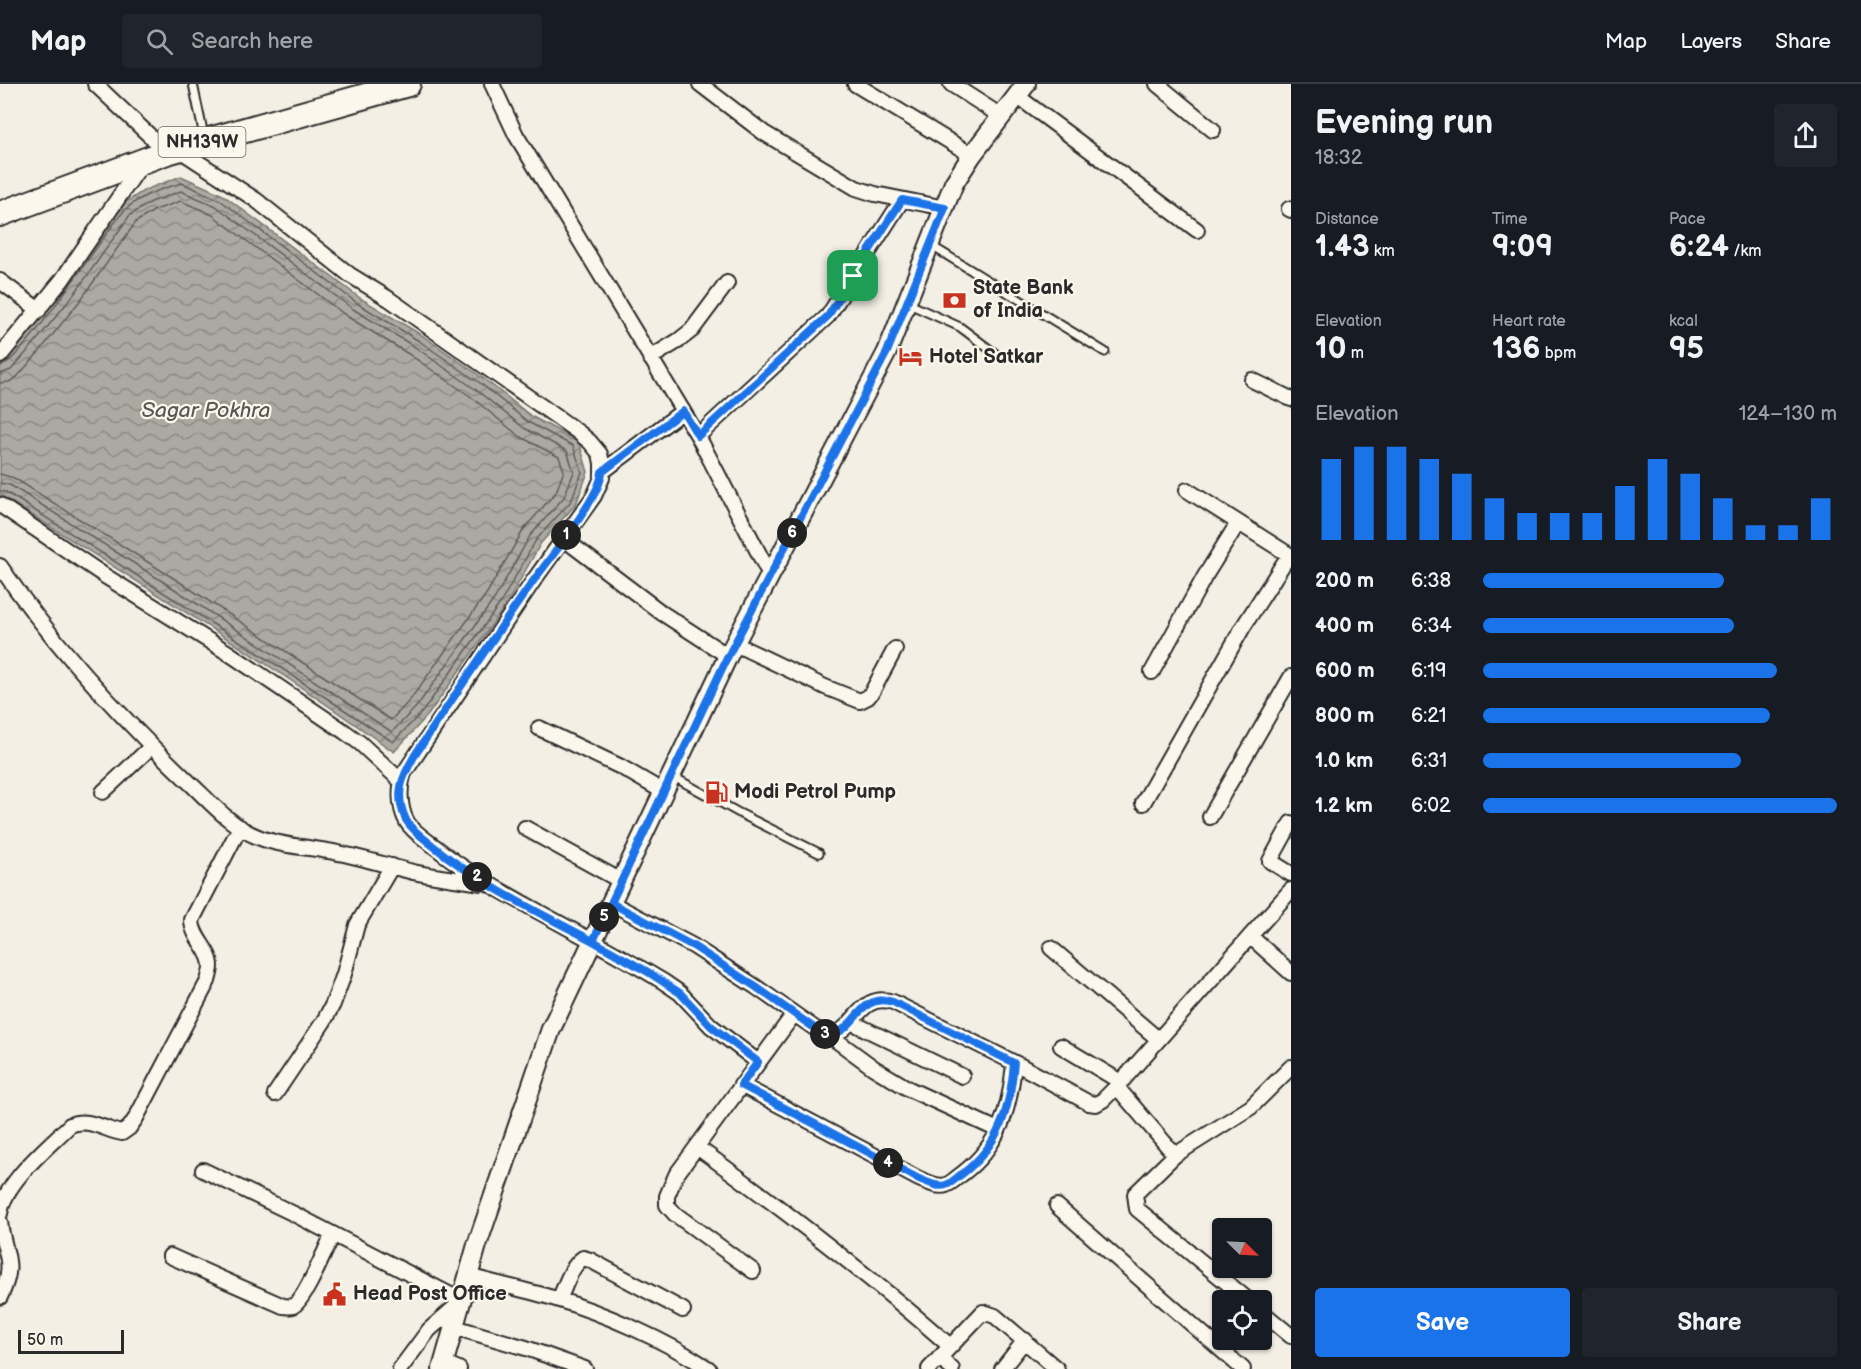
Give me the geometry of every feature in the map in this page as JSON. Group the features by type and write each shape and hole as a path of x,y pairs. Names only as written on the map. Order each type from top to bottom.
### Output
{"highway":[{"name":"NH139W","path":"0,214 172,151 408,84"}],"street":[{"path":"95,84 172,151 256,200 351,274 578,432 600,454 602,478 594,496 404,772 400,791 403,809 407,821 414,830 454,863 648,972 680,993 711,1026 758,1062"},
{"path":"492,84 516,135 698,436 770,575"},
{"path":"700,84 764,133 856,188 945,208"},
{"path":"855,84 972,155"},
{"path":"951,84 1001,116"},
{"path":"1157,84 1213,130"},
{"path":"448,1367 454,1327 477,1245 551,1029 732,650 887,352 954,183 972,155 1021,90 1197,230"},
{"path":"2,350 39,310 144,161"},
{"path":"698,436 828,316 902,200"},
{"path":"0,281 39,310"},
{"path":"650,358 692,330 728,283"},
{"path":"1252,380 1291,399"},
{"path":"602,472 683,411"},
{"path":"1143,803 1243,627 1290,556 1187,490"},
{"path":"0,505 105,576 230,654 345,732 401,781"},
{"path":"1152,672 1205,576 1238,523"},
{"path":"564,539 654,607 732,650 860,700 868,698 896,649"},
{"path":"0,566 20,596 94,687 152,746 240,827 258,837 276,842 338,852 414,872 488,884"},
{"path":"1210,817 1291,677"},
{"path":"539,728 621,767 668,784"},
{"path":"103,792 152,746"},
{"path":"1291,823 1270,861 1291,874"},
{"path":"0,1214 8,1191 18,1177 70,1125 77,1121 87,1122 122,1133 129,1128 208,981 211,966 209,958 192,929 192,920 240,827"},
{"path":"525,828 621,881"},
{"path":"275,1094 333,1004 357,925 392,866"},
{"path":"829,1035 838,1034 868,1004 885,999 1089,1103 1096,1104 1118,1084 1291,890"},
{"path":"611,903 693,946 820,1032 829,1035 874,1068 909,1089 998,1130"},
{"path":"1250,936 1291,973"},
{"path":"1051,948 1158,1039"},
{"path":"753,1271 675,1214 667,1205 667,1196 670,1185 696,1147 794,1014"},
{"path":"851,1022 962,1076"},
{"path":"1061,1046 1118,1084 1175,1155"},
{"path":"741,1085 919,1179 940,1186 947,1185 976,1163 998,1130 1020,1066"},
{"path":"1236,1290 1137,1209 1135,1194 1175,1155 1251,1107 1291,1067"},
{"path":"696,1147 769,1199 899,1302 950,1346"},
{"path":"203,1170 462,1301"},
{"path":"1057,1206 1243,1369"},
{"path":"0,1222 10,1267 7,1282 0,1297"},
{"path":"170,1256 283,1306 291,1306 299,1301 306,1289 333,1234"},
{"path":"559,1300 574,1269 583,1258 683,1310"},
{"path":"468,1276 559,1300 645,1334 709,1369"},
{"path":"400,1369 429,1330 462,1301"},
{"path":"928,1369 983,1312 995,1316 1057,1369"},
{"path":"1272,1320 1291,1336"},
{"path":"454,1327 526,1348 585,1369"},
{"path":"1002,1369 1025,1340"},
{"path":"939,1358 952,1369"}],"lane":[{"path":"193,84 205,141"},
{"path":"930,245 1105,352"},
{"path":"907,303 960,327 996,354"},
{"path":"668,784 741,814 819,853"}],"water":[{"name":"Sagar Pokhra","path":"181,176 223,195 360,298 423,336 483,378 531,416 579,442 588,472 576,504 541,543 506,605 428,715 394,752 248,652 0,495 0,363 121,205 145,190"}],"place":[{"name":"State Bank of India","path":"955,300"},
{"name":"Hotel Satkar","path":"911,357"},
{"name":"Modi Petrol Pump","path":"716,792"},
{"name":"Head Post Office","path":"335,1294"}],"route":[{"path":"853,276 828,316 698,436 683,411 602,472 602,478 594,496 404,772 400,791 407,821 414,830 454,863 593,941 611,903 693,946 820,1032 829,1035 838,1034 868,1004 885,999 1014,1063 1010,1099 996,1135 976,1163 947,1185 940,1186 919,1179 741,1085 758,1062 711,1026 680,993 593,941 621,881 728,656 887,352 945,208 902,200 853,276"}]}
